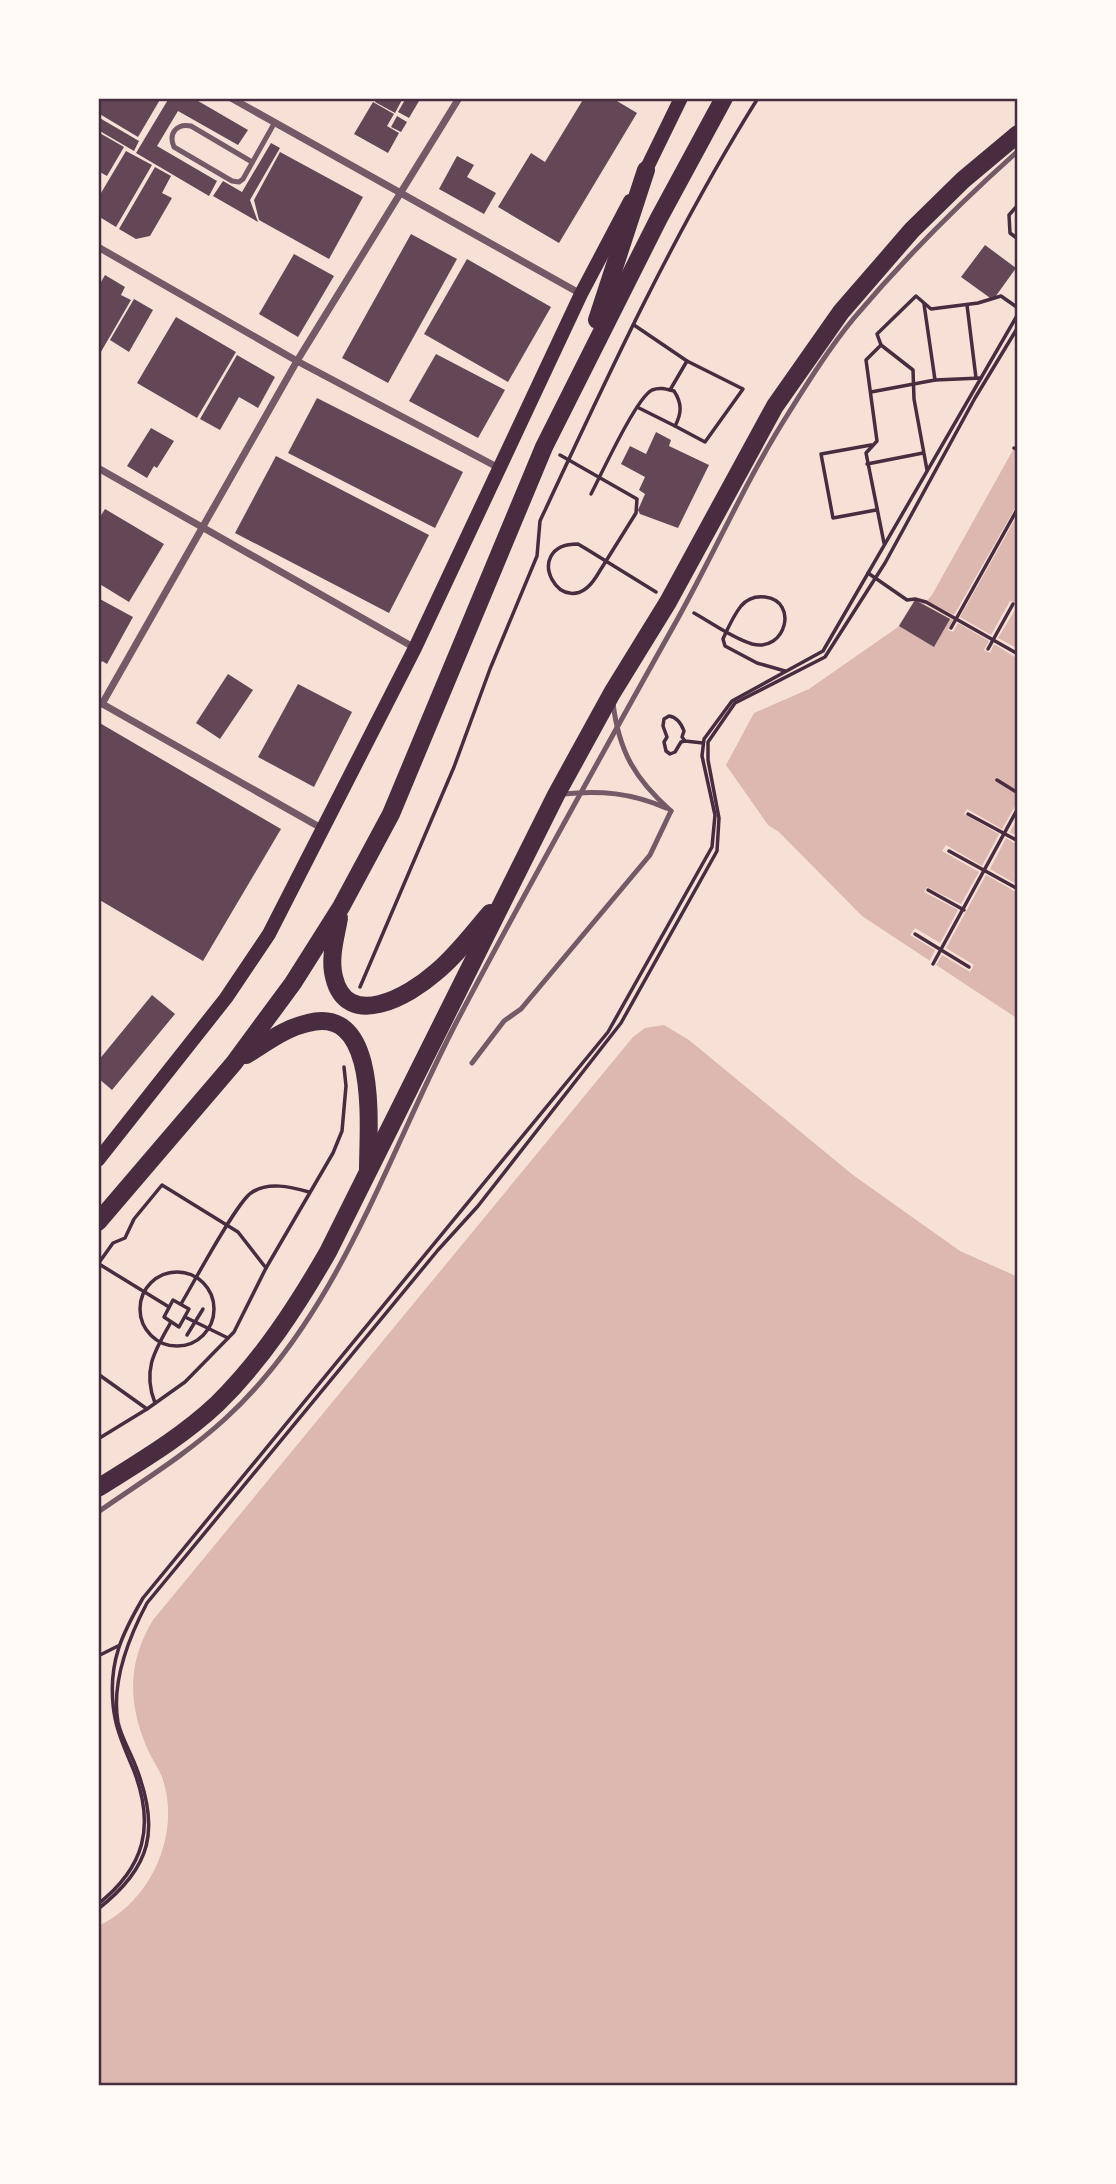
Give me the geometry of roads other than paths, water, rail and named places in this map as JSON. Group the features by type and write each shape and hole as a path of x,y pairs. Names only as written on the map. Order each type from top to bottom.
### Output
{"highway":[{"path":"98,1222 234,1063 293,983 341,907 391,814 525,490 570,392 724,98"},
{"path":"98,1488 163,1447 216,1404 261,1355 299,1303 328,1252 556,795 612,693 668,602 775,406 841,312 912,230 963,180 1018,134"},
{"path":"570,392 620,253 646,170"},
{"path":"341,907 333,976 338,988 353,1002 372,1007 408,993 435,974 508,891"},
{"path":"234,1063 292,1028 312,1021 329,1022 347,1030 357,1042 364,1063 368,1111 368,1172"}],"main road":[{"path":"99,1156 226,998 269,934 415,648 581,294 681,98"}],"street":[{"path":"231,98 581,294"},
{"path":"324,829 100,703 297,361 459,98"},
{"path":"98,247 297,361 499,468"},
{"path":"98,468 415,648"}],"lane":[{"path":"252,162 191,126 183,124 172,134 174,147 239,183 243,179 275,122"},
{"path":"98,1512 174,1461 227,1417 275,1363 312,1312 383,1179 426,1080 579,792 783,423 853,319 974,190 1018,151"},
{"path":"612,693 616,728 622,747 634,771 650,793 671,811"},
{"path":"556,795 615,792 644,798 671,811"},
{"path":"472,1063 504,1021 521,1009 650,855 671,811"}]}
